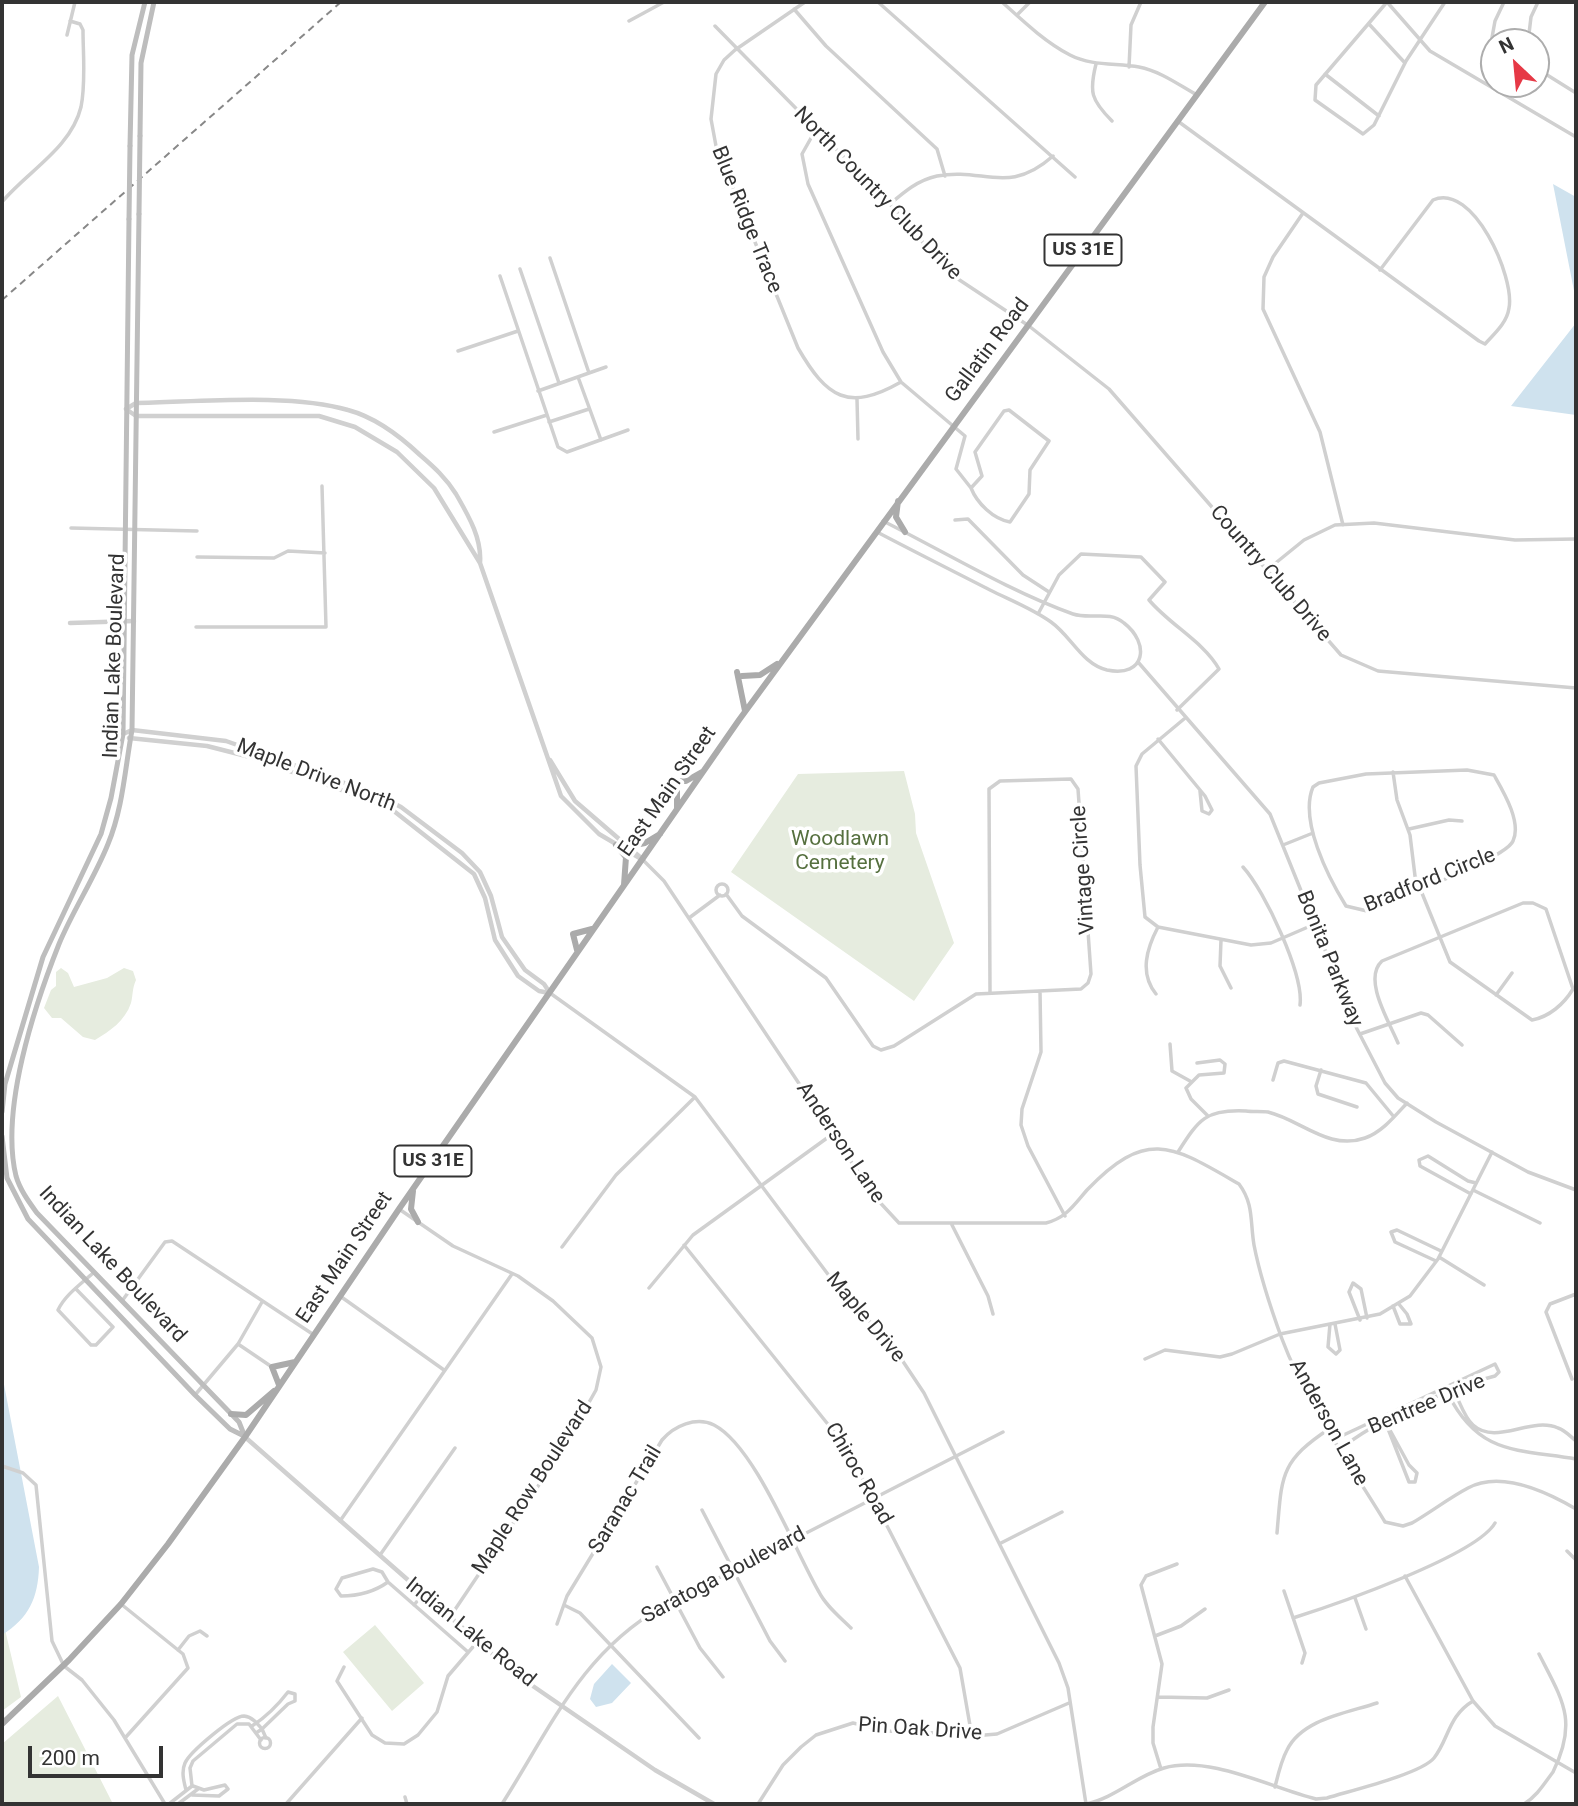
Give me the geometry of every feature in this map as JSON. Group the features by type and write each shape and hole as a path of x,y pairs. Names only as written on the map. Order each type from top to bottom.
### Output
{"main road":[{"name":"Indian Lake Boulevard","path":"2,1112 5,1084 43,957 101,834 123,734 132,55 145,2"},
{"name":"Indian Lake Boulevard","path":"154,2 141,63 132,730 122,797 109,842 59,944 19,1068 12,1113 16,1176 37,1213 239,1422 245,1437"},
{"name":"Gallatin Road","path":"739,720 1265,2"},
{"path":"898,501 896,517 905,532"},
{"path":"745,712 739,674 760,675 781,661"},
{"name":"East Main Street","path":"2,1724 64,1665 121,1604 245,1437 399,1209 739,720"},
{"path":"677,810 674,781 688,780 704,771"},
{"path":"630,845 645,843 661,833"},
{"path":"616,845 626,857 624,886"},
{"path":"578,950 573,934 585,933 595,926"},
{"path":"24,1023 33,1026"},
{"name":"Indian Lake Boulevard","path":"2,1136 4,1179 28,1219 195,1395 230,1429 245,1437"},
{"path":"414,1188 411,1209 418,1222"},
{"path":"156,1351 162,1343"},
{"path":"231,1414 246,1415 277,1388 272,1367 296,1362"}],"street":[{"path":"67,35 75,2"},
{"path":"629,21 664,2"},
{"name":"Blue Ridge Trace","path":"805,2 735,50 716,74 711,119 716,146 799,348 814,375 834,392 857,399"},
{"path":"878,2 1075,177"},
{"path":"1002,2 1071,56 1157,74 1197,95"},
{"path":"1017,16 1030,2"},
{"path":"1129,67 1131,25 1141,2"},
{"path":"1445,2 1422,40 1405,63 1371,129 1363,134 1315,100 1316,85 1387,2 1422,40 1430,51 1451,66 1576,137"},
{"path":"1494,28 1504,2"},
{"path":"1530,28 1538,2"},
{"path":"794,9 826,46 937,149 945,176"},
{"path":"3,199 66,139 75,122 81,104 83,30 80,24 70,21"},
{"path":"1369,24 1405,63"},
{"name":"North Country Club Drive","path":"715,26 735,50 890,204 949,273 1028,326"},
{"path":"1097,63 1091,86 1094,98 1112,121"},
{"path":"1325,74 1379,116"},
{"path":"1550,77 1576,93"},
{"path":"1177,120 1380,270 1485,344 1502,326 1509,311 1508,279 1493,240 1459,203 1441,197 1433,200 1380,270"},
{"path":"815,131 802,154 808,184 883,352 901,382 965,436 956,469 971,488 976,500 1003,521 1010,522 1029,494 1030,470 1049,441 1017,414 1004,411 975,452 982,475 971,488"},
{"path":"890,204 911,186 945,176 997,180 1022,176 1037,170 1053,156"},
{"path":"1304,213 1273,257 1264,277 1263,309 1320,432 1343,525"},
{"path":"550,258 589,373"},
{"path":"520,269 559,383"},
{"path":"499,276 558,447 563,451 628,430"},
{"name":"Country Club Drive","path":"1028,326 1109,389 1310,622 1341,654 1357,664 1378,671 1576,688"},
{"path":"458,351 518,331"},
{"path":"538,391 606,368"},
{"path":"578,377 601,440"},
{"path":"858,439 857,399 876,396 901,382"},
{"path":"480,563 481,550 469,516 447,479 404,440 361,415 323,403 136,403 126,409 136,416 319,416 355,427 397,452 434,488 480,563 561,796 579,817 616,845 643,860"},
{"path":"549,422 589,408"},
{"path":"494,432 547,415"},
{"path":"196,627 326,627 323,486"},
{"path":"956,520 968,519 1023,575 1049,592"},
{"name":"Bonita Parkway","path":"883,521 1076,615 1117,617 1131,628 1140,644 1142,655 1138,662 1184,719 1270,814 1360,1034 1385,1083 1407,1103 1492,1152 1528,1172 1576,1190"},
{"path":"1267,570 1304,540 1343,525 1374,523 1515,540 1576,539"},
{"path":"71,528 197,531"},
{"path":"876,531 1038,615 1063,632 1091,663 1108,670 1121,670 1132,668 1138,662"},
{"path":"197,557 274,558 288,551 325,553"},
{"path":"1038,615 1059,575 1081,554 1141,557 1165,582 1149,600 1184,635 1200,645 1219,669 1177,710"},
{"path":"70,623 134,621"},
{"path":"1184,719 1142,754 1135,777 1146,917 1158,928 1251,945 1281,938 1315,924"},
{"name":"Maple Drive North","path":"123,734 132,730 208,738 390,808 474,874 485,898 495,940 518,976 539,991 550,993"},
{"name":"Maple Drive North","path":"123,734 130,738 207,746 255,756 340,782 393,802 445,840 480,872 491,896 502,937 525,970 544,984 550,993"},
{"path":"207,746 208,738"},
{"path":"1158,739 1200,791 1211,806 1209,814 1202,811 1200,791"},
{"path":"548,757 575,802 630,845 643,860"},
{"name":"Bradford Circle","path":"1467,770 1494,775 1513,820 1515,839 1509,849 1487,861 1367,911 1346,906 1335,890 1307,816 1313,787 1319,783 1366,774 1393,772 1467,770"},
{"path":"1393,772 1396,800 1408,830 1415,876 1421,887 1440,936 1450,962 1532,1020 1543,1018 1567,998 1573,989 1546,909 1533,903 1523,904 1440,936 1377,966 1374,974 1379,995 1398,1043"},
{"name":"Vintage Circle","path":"726,894 742,916 826,978 877,1049 894,1046 965,999 990,992 1081,989 1088,984 1091,974 1078,789 1074,782 1066,779 1000,781 989,789 990,992"},
{"path":"338,789 340,782"},
{"path":"390,808 393,802"},
{"path":"1408,830 1449,820 1462,821"},
{"path":"1283,845 1314,833"},
{"path":"439,845 445,840"},
{"name":"Anderson Lane","path":"643,860 664,881 886,1212 899,1223 1046,1223 1065,1216 1098,1179 1123,1159 1139,1151 1161,1147 1178,1152 1239,1184 1244,1192 1253,1218 1254,1244 1280,1334 1329,1429 1385,1522 1403,1526 1412,1523 1470,1487 1491,1482 1510,1481 1576,1509"},
{"path":"1243,867 1255,880 1281,938 1302,991 1300,1005"},
{"path":"689,918 720,895 726,894 728,888 722,884 716,889 720,895"},
{"path":"485,898 491,896"},
{"path":"1156,994 1151,988 1145,962 1147,947 1158,928"},
{"path":"495,940 502,937"},
{"path":"1222,939 1220,966 1231,988"},
{"path":"1496,995 1512,973"},
{"path":"1040,991 1041,1052 1022,1109 1021,1125 1028,1146 1065,1216"},
{"name":"Maple Drive","path":"550,993 695,1097 839,1290 892,1345 924,1393 1055,1653 1069,1703 1086,1804"},
{"path":"1360,1034 1420,1013 1428,1015 1462,1045"},
{"path":"1170,1044 1172,1071 1190,1081"},
{"path":"1198,1063 1220,1060 1226,1070 1224,1073 1199,1075 1190,1081 1186,1093 1207,1115"},
{"path":"1273,1080 1280,1062 1366,1083 1394,1117"},
{"path":"1321,1070 1316,1086 1318,1094 1357,1107"},
{"path":"562,1247 616,1175 695,1097"},
{"path":"1178,1152 1207,1115 1226,1109 1267,1112 1317,1135 1345,1142 1365,1138 1394,1117 1407,1103"},
{"path":"649,1288 684,1245 834,1133"},
{"path":"1145,1359 1165,1350 1221,1356 1280,1334 1367,1318 1410,1296 1437,1259 1492,1152"},
{"path":"1476,1183 1428,1156 1419,1160 1420,1166 1540,1223"},
{"path":"4,1179 16,1176"},
{"name":"Maple Row Boulevard","path":"399,1209 453,1246 512,1273 553,1301 586,1330 598,1352 600,1380 548,1473 450,1617"},
{"path":"952,1225 988,1296 993,1314"},
{"path":"1441,1251 1397,1230 1391,1232 1395,1242 1437,1259 1484,1285"},
{"path":"122,1302 165,1242 172,1241 314,1335"},
{"name":"Chiroc Road","path":"684,1245 831,1424 874,1498 960,1668 972,1737"},
{"path":"76,1289 113,1327 96,1345 91,1345 58,1310 76,1289 93,1273"},
{"path":"340,1521 512,1273"},
{"path":"1360,1320 1349,1292 1353,1283 1358,1283 1361,1289 1367,1318"},
{"path":"1572,1379 1546,1312 1550,1304 1576,1294"},
{"path":"340,1296 444,1370"},
{"path":"195,1395 238,1343 262,1302"},
{"path":"1393,1306 1400,1325 1411,1324 1408,1314 1398,1303"},
{"path":"1333,1324 1340,1350 1336,1354 1328,1347 1333,1324"},
{"path":"238,1343 272,1367"},
{"name":"Bentree Drive","path":"1335,1439 1495,1364 1497,1367 1499,1372 1495,1376 1385,1421 1360,1433 1341,1449"},
{"path":"1454,1391 1466,1417 1480,1430 1492,1433 1549,1426 1559,1428 1576,1441"},
{"path":"1448,1394 1463,1422 1495,1445 1576,1459"},
{"path":"1385,1421 1409,1465 1417,1473 1415,1482 1409,1482 1402,1471 1385,1421"},
{"name":"Saranac Trail","path":"557,1624 564,1605 662,1440 670,1431 687,1424 708,1423 729,1437 759,1477 820,1594 851,1628"},
{"path":"1277,1533 1286,1467 1304,1446 1329,1429"},
{"name":"Saratoga Boulevard","path":"502,1804 595,1658 643,1618 1003,1432"},
{"name":"Indian Lake Road","path":"245,1437 513,1673 655,1770 714,1804"},
{"path":"379,1556 455,1448"},
{"path":"2,1466 23,1473 36,1485 52,1641 64,1665 82,1680 125,1738 167,1804 192,1786"},
{"path":"702,1510 770,1641 785,1661"},
{"path":"1001,1544 1062,1512"},
{"path":"1293,1618 1355,1598 1405,1576 1478,1541 1495,1523"},
{"path":"1567,1551 1576,1560"},
{"path":"1161,1769 1153,1743 1162,1664 1142,1582 1146,1576 1177,1564"},
{"path":"657,1567 700,1648 723,1677"},
{"path":"388,1582 378,1589 341,1597 336,1589 342,1578 373,1569 382,1572 388,1582 468,1652"},
{"path":"1405,1576 1473,1701 1495,1726 1576,1773"},
{"path":"1284,1591 1304,1653 1302,1663"},
{"path":"415,1605 423,1594"},
{"path":"1355,1598 1366,1629"},
{"path":"121,1604 178,1650 188,1668 125,1738"},
{"path":"564,1605 580,1613 611,1643 699,1738"},
{"path":"1155,1636 1181,1626 1205,1609"},
{"path":"178,1650 195,1633 200,1632 207,1636"},
{"path":"344,1667 337,1681 372,1735 384,1743 404,1744 413,1740 437,1712 448,1676 478,1640"},
{"path":"1524,1804 1535,1797 1559,1763 1570,1740 1571,1720 1539,1654"},
{"path":"1158,1697 1206,1698 1229,1690"},
{"path":"252,1727 288,1692 295,1694 295,1701 256,1733"},
{"path":"1086,1804 1106,1800 1161,1769 1190,1765 1231,1772 1315,1799 1412,1771 1433,1759 1447,1729 1464,1706 1473,1701"},
{"name":"Pin Oak Drive","path":"758,1804 783,1765 816,1735 853,1723 887,1731 972,1737 997,1734 1069,1703"},
{"path":"1275,1787 1286,1751 1295,1738 1307,1728 1377,1703"},
{"path":"186,1790 183,1774 186,1761 201,1746 243,1716 257,1723 262,1729 263,1739 246,1722 223,1731 192,1763 192,1786"},
{"path":"286,1804 362,1718"},
{"path":"201,1746 205,1750"},
{"path":"186,1761 192,1763"},
{"path":"192,1786 209,1790 221,1784 228,1789 219,1796 192,1795"},
{"path":"178,1804 198,1789"},
{"path":"405,1797 407,1804"}],"green space":[{"name":"Woodlawn Cemetery","path":"904,771 915,814 916,833 954,943 914,1001 731,872 798,774"},
{"path":"61,968 68,973 74,987 107,978 124,968 133,971 136,980 131,1003 125,1015 95,1040 83,1037 61,1018 52,1018 44,1008 51,990 56,986 56,972"},
{"path":"2,1617 21,1697 2,1711"},
{"path":"375,1625 424,1683 392,1711 343,1652"},
{"path":"58,1696 113,1804 2,1804 2,1744"}],"water":[{"path":"1553,184 1576,197 1576,301"},
{"path":"1576,323 1576,415 1511,406"},
{"path":"2,1374 39,1567 37,1588 30,1606 19,1622 2,1635 4,1530"},
{"path":"612,1664 631,1683 612,1703 596,1707 590,1699 594,1684"}],"railway":[{"path":"2,300 341,2"}]}
